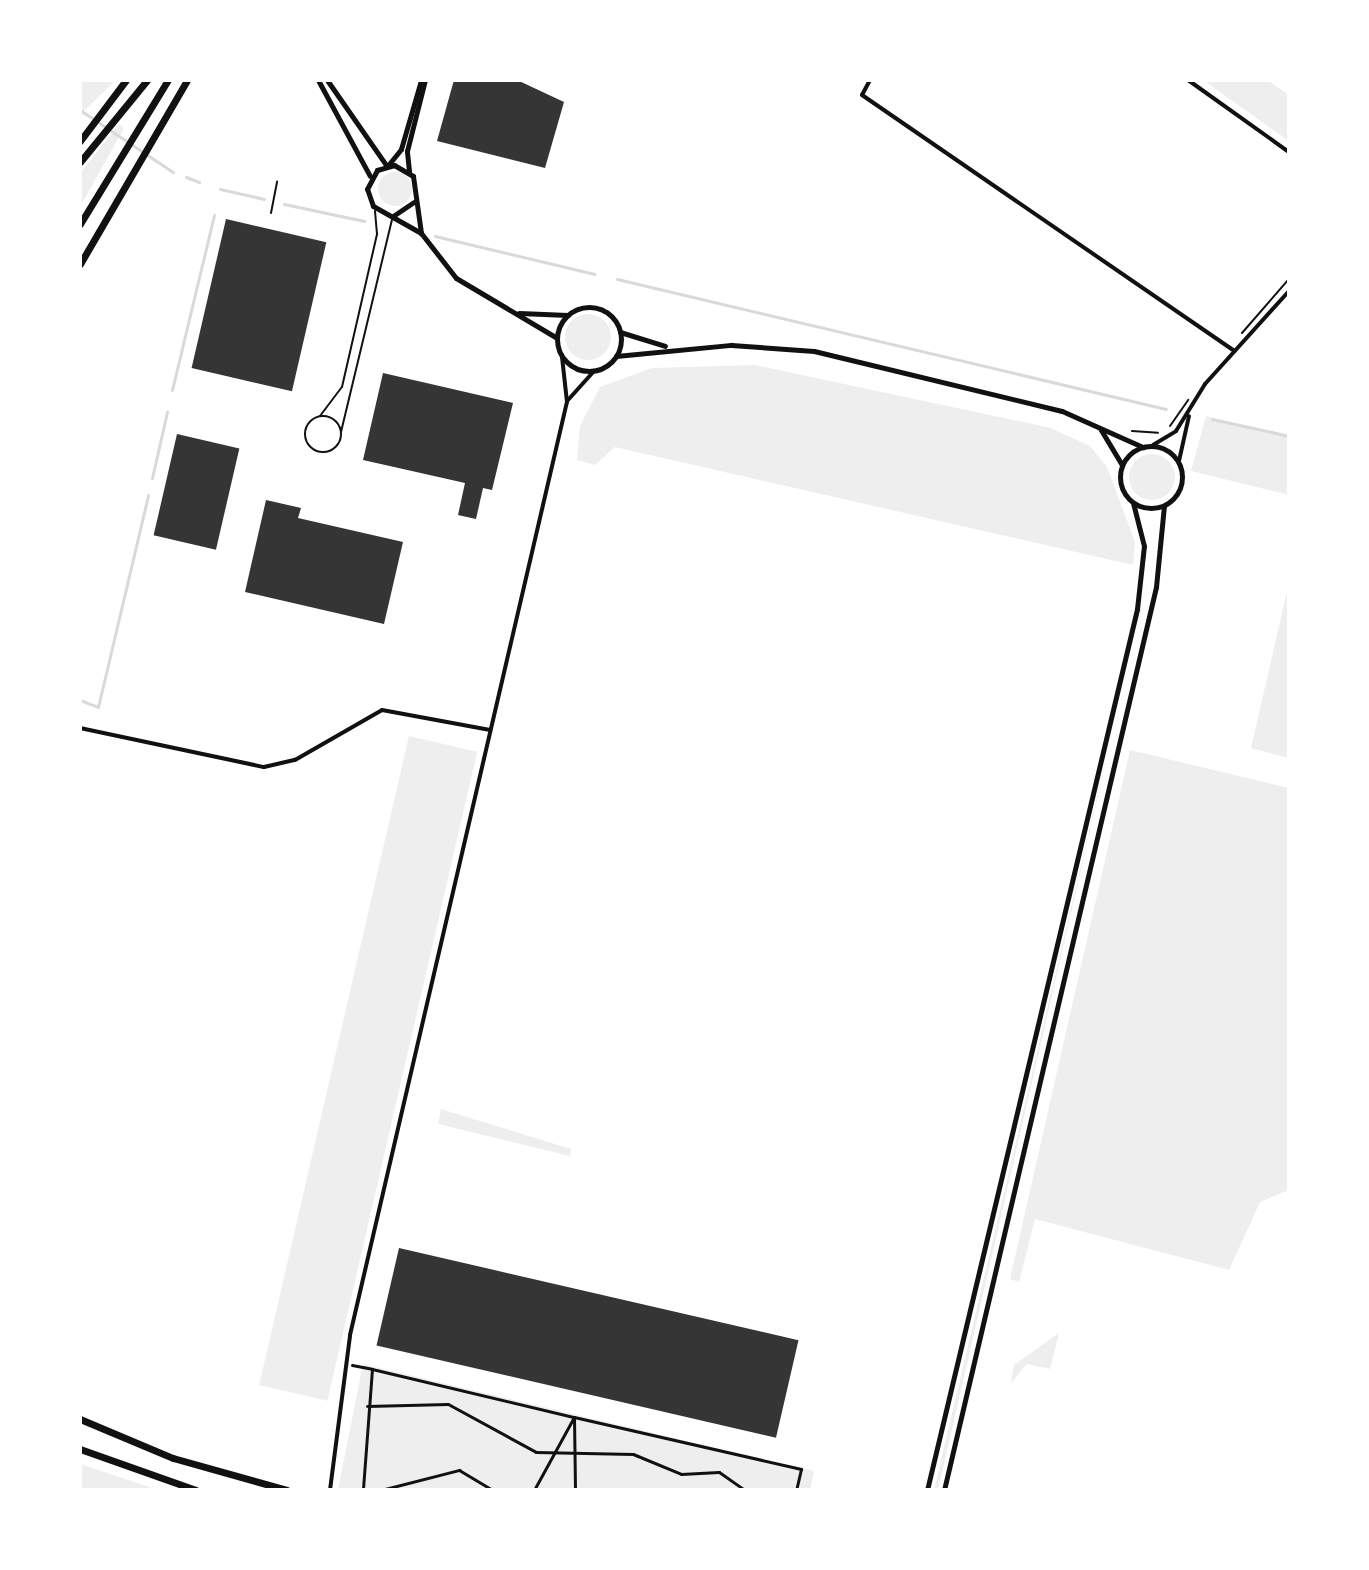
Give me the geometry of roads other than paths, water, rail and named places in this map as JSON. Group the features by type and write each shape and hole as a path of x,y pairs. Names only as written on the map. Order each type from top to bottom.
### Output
{"highway":[{"path":"80,141 126,80"},
{"path":"80,162 147,80"},
{"path":"80,224 168,80"},
{"path":"80,264 187,80"},
{"path":"80,1419 173,1458 287,1490"},
{"path":"80,1449 196,1490"}],"street":[{"path":"318,80 367,158 373,206 421,233 468,289 518,313 557,338"},
{"path":"327,80 388,165 409,172"},
{"path":"370,178 388,165 401,149 423,80"},
{"path":"421,233 407,151 423,80"},
{"path":"870,80 862,95 1234,351"},
{"path":"1188,80 1289,152"},
{"path":"393,216 415,201"},
{"path":"1122,465 1143,447 1153,445 1190,410 1234,351 1289,291"},
{"path":"518,313 568,315 600,309 620,332 670,347"},
{"path":"330,1490 350,1335 567,402 557,338 568,315"},
{"path":"616,356 620,332"},
{"path":"567,402 594,371 616,356 670,347 814,351 1033,403 1143,447"},
{"path":"562,357 594,371"},
{"path":"944,1490 1156,587 1164,506 1183,480 1179,461 1190,410"},
{"path":"927,1490 1137,609 1144,546 1133,503 1121,485 1122,465 1097,427"},
{"path":"1153,445 1179,461"},
{"path":"1133,503 1164,506"},
{"path":"80,728 264,767 295,760 382,710 490,730"},
{"path":"352,1365 801,1469 796,1490"},
{"path":"363,1490 372,1369"},
{"path":"367,1406 448,1404 484,1418 520,1447 551,1454 633,1454 681,1474 719,1472 745,1490"},
{"path":"534,1490 574,1417"},
{"path":"574,1417 577,1455 575,1490"},
{"path":"381,1490 459,1470 492,1490"}],"lane":[{"path":"271,213 277,182"},
{"path":"373,206 378,228 342,387 320,416 306,426 310,447 331,450 341,432 393,216"},
{"path":"320,416 341,432"}],"waterway":[{"path":"80,110 173,172"},
{"path":"186,177 199,182"},
{"path":"220,189 264,199"},
{"path":"284,204 364,221"},
{"path":"172,390 214,215"},
{"path":"435,236 595,274"},
{"path":"617,279 1166,409"},
{"path":"152,478 167,412"},
{"path":"1212,419 1289,436"},
{"path":"80,700 98,707 148,495"}]}
